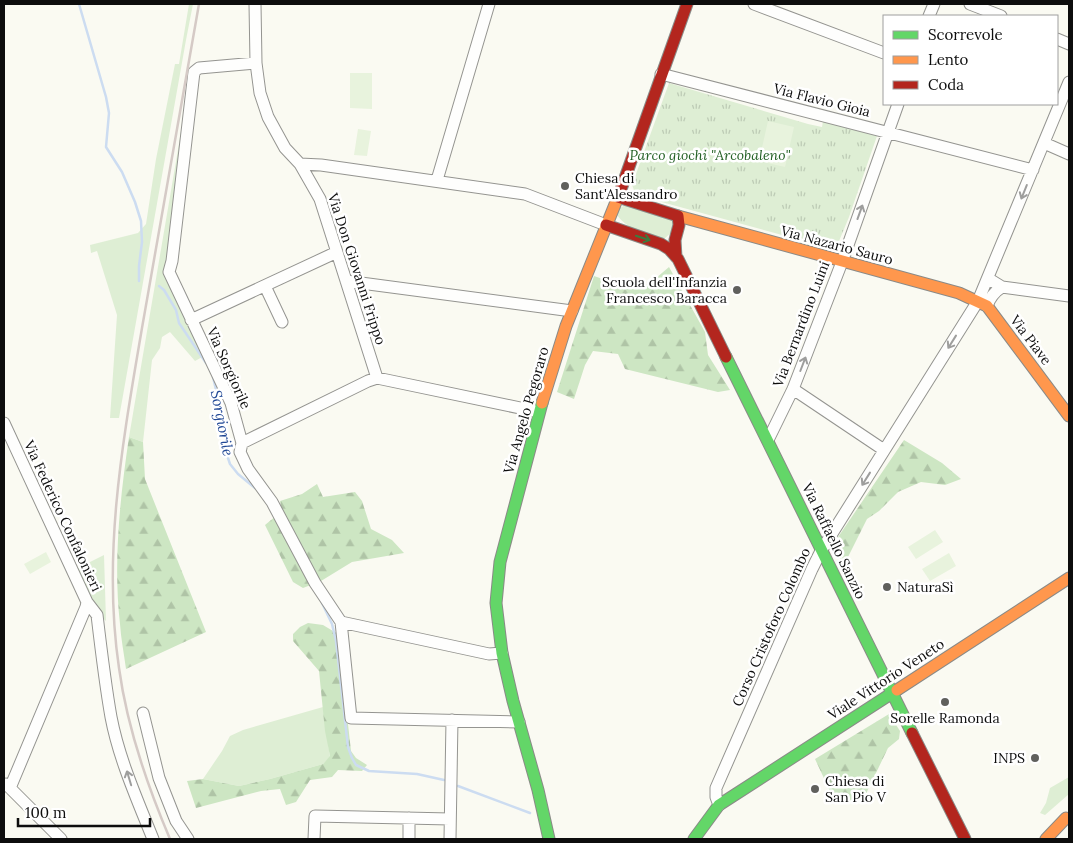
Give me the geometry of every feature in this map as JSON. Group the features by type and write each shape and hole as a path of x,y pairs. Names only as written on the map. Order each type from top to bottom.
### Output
{"main road":[{"name":"Via Angelo Pegoraro","path":"549,839 502,652 497,611 498,568 539,412 572,311 618,197 687,4"},
{"path":"618,197 677,228"},
{"name":"Via Nazario Sauro","path":"677,228 684,223 692,221 959,293 983,303"},
{"path":"606,225 661,244 676,257"},
{"path":"661,244 670,243 677,228"},
{"path":"676,257 677,228"},
{"name":"Via Raffaello Sanzio","path":"676,257 966,839"},
{"name":"Via Piave","path":"983,303 1069,416"},
{"name":"Viale Vittorio Veneto","path":"719,805 893,694 1069,578"},
{"path":"694,839 719,805"},
{"path":"1046,839 1066,818"}],"street":[{"name":"Via Don Giovanni Frippo","path":"255,4 256,63 260,93 268,117 285,148 300,164 320,199 377,378"},
{"path":"437,180 490,4"},
{"path":"754,4 883,53"},
{"path":"970,4 998,15"},
{"name":"Via Sorgiorile","path":"256,63 199,68 194,72 172,261 169,272 231,403 242,443 240,452 248,469 272,502 315,583 341,622 350,718 452,720"},
{"name":"Via Flavio Gioia","path":"661,74 1033,170"},
{"name":"Corso Cristoforo Colombo","path":"983,303 988,279 1069,82"},
{"name":"Via Bernardino Luini","path":"768,440 793,389 842,262 898,105"},
{"path":"1044,143 1069,154"},
{"path":"300,164 437,180 525,194 606,225"},
{"path":"191,320 337,252"},
{"path":"988,279 1002,287 1069,296"},
{"path":"346,280 572,311"},
{"path":"265,286 282,322"},
{"name":"Corso Cristoforo Colombo","path":"719,805 716,797 716,788 821,550 884,450 983,303 1002,287"},
{"path":"242,443 377,378 539,412"},
{"path":"793,389 884,450"},
{"name":"Via Federico Confalonieri","path":"4,423 86,602 86,607 7,785"},
{"path":"86,602 97,615 111,717 120,750 132,787 153,839"},
{"path":"341,622 488,654 502,652"},
{"path":"143,713 159,778 176,822 188,839"},
{"path":"450,839 452,720 519,722"},
{"path":"7,785 49,833 61,839"},
{"path":"314,839 314,816 450,819"},
{"path":"408,839 409,818"}],"green space":[{"path":"189,4 193,4 119,418 110,418 117,315 97,251 91,253 90,245 138,233 146,224 156,159 175,64 179,64"},
{"path":"350,73 372,73 372,109 350,108"},
{"name":"Parco giochi \"Arcobaleno\"","path":"669,83 808,124 822,127 823,121 877,136 837,246 833,249 636,195 632,185"},
{"path":"189,85 165,276 204,356 195,361 170,332 162,337 160,348 152,360 143,442 129,437"},
{"path":"768,121 794,127 785,167 759,161"},
{"path":"358,129 371,131 367,156 354,155"},
{"path":"625,205 674,220 672,232 664,239 632,228 617,215 620,208"},
{"path":"669,267 705,332 708,355 730,390 718,392 625,369 618,354 593,351 585,365 574,399 557,392 594,276 632,289 649,284"},
{"path":"129,437 143,442 145,479 206,632 126,669 118,601 117,554 120,507"},
{"path":"904,440 942,463 961,479 945,485 921,482 898,492 879,511 867,519 844,565 832,546"},
{"path":"317,484 323,497 355,492 362,501 371,529 392,540 404,553 352,562 321,581 303,588 293,582 265,525 282,511 280,501 302,494"},
{"path":"935,530 943,542 916,559 908,547"},
{"path":"46,552 51,562 30,574 24,564"},
{"path":"949,553 956,566 930,581 922,569"},
{"path":"104,555 106,621 99,615 78,568"},
{"path":"308,623 323,625 338,634 351,751 356,758 367,765 362,771 338,770 332,777 310,780 296,802 286,805 280,789 261,791 196,808 187,781 203,779 239,786 323,764 330,756 325,731 319,671 293,641 293,634 300,627"},
{"path":"323,707 330,757 323,764 239,786 203,779 230,736 243,730"},
{"path":"889,714 900,731 899,739 888,748 863,800 848,802 829,800 829,789 815,759"},
{"path":"1069,777 1069,794 1045,815 1040,813 1046,803 1050,788"}],"waterway":[{"name":"Sorgiorile","path":"79,4 106,97 109,113 106,147 122,172 141,221 142,242 139,281"},
{"name":"Sorgiorile","path":"159,286 164,290 176,310 179,323 206,363"},
{"name":"Sorgiorile","path":"213,377 223,420 225,449 230,464 238,474 255,488"},
{"name":"Sorgiorile","path":"322,603 332,624 336,641 348,747 356,765 369,771 417,774 444,780"},
{"name":"Sorgiorile","path":"458,786 530,813"}],"railway":[{"path":"170,839 153,798 127,712 114,625 114,539 117,497 128,412 199,4"}],"traffic: fast":[{"path":"726,357 912,733"},
{"path":"542,403 500,562 496,603 502,653 549,839"},
{"path":"694,839 719,805 897,690"}],"traffic: slow":[{"path":"542,403 566,326 620,192"},
{"path":"678,216 959,293 987,306 1069,416"},
{"path":"897,690 1069,578"},
{"path":"1046,839 1066,818"}],"traffic: jam":[{"path":"620,192 687,4"},
{"path":"618,197 678,216 679,225 675,240 676,257"},
{"path":"606,225 661,244 669,249 678,259 726,357"},
{"path":"912,733 965,839"}],"place":[{"name":"Chiesa di Sant'Alessandro","path":"565,186"},
{"name":"Scuola dell'Infanzia Francesco Baracca","path":"737,290"},
{"name":"NaturaSì","path":"887,587"},
{"name":"Sorelle Ramonda","path":"945,702"},
{"name":"INPS","path":"1035,758"},
{"name":"Chiesa di San Pio V","path":"815,789"}]}
